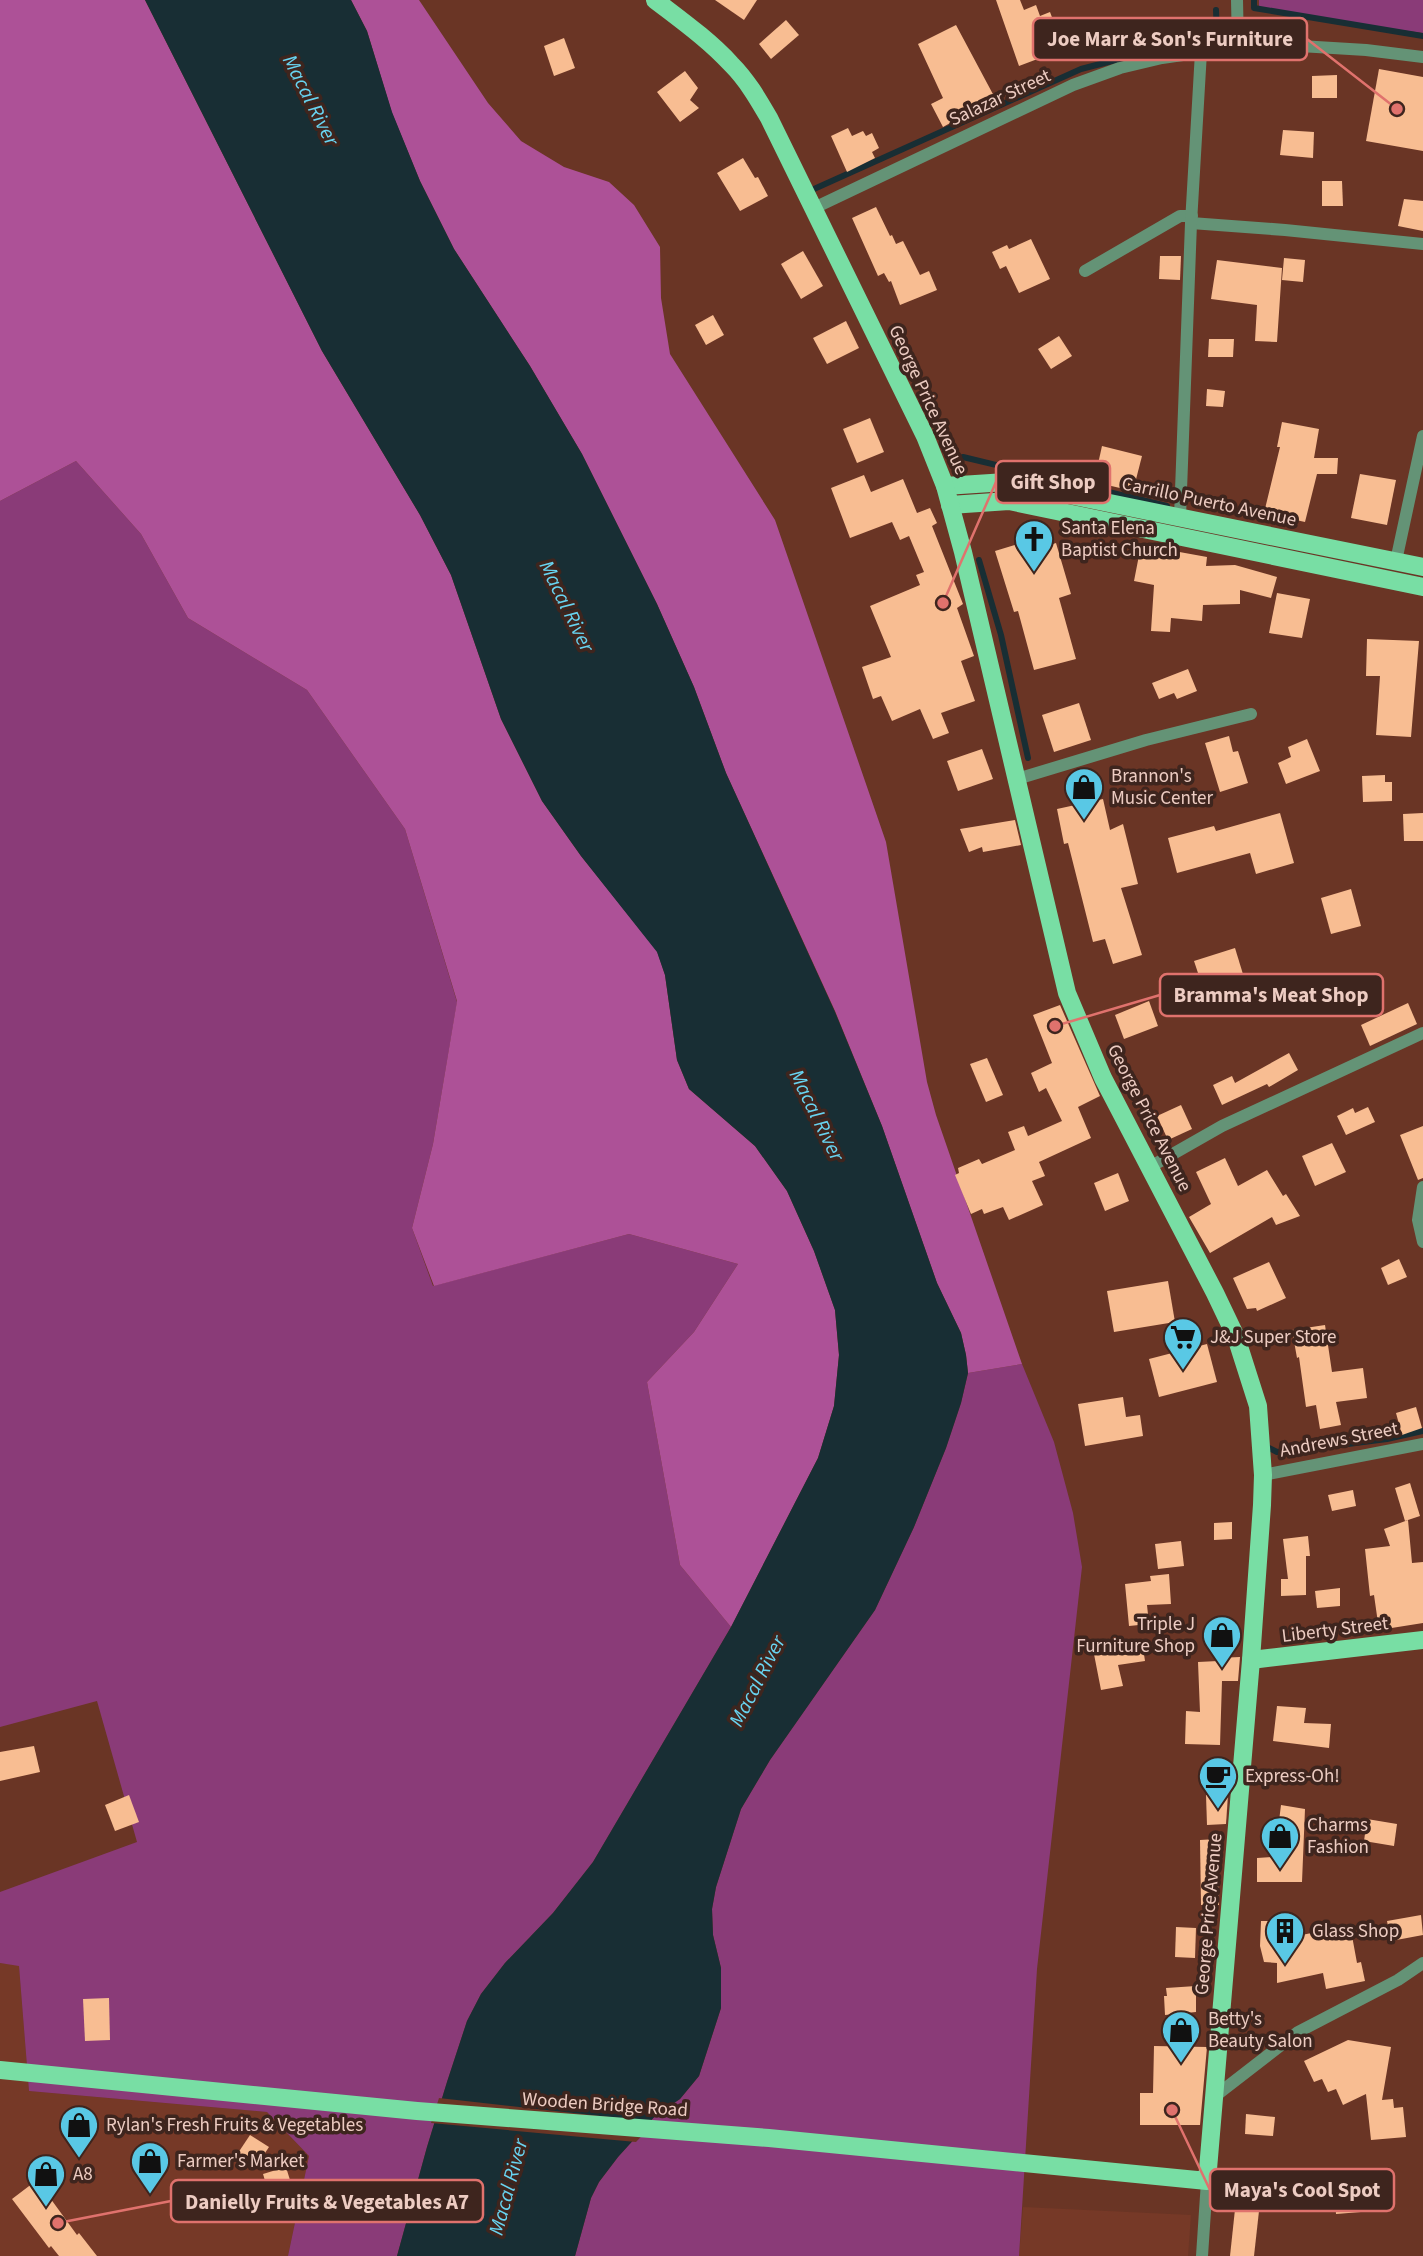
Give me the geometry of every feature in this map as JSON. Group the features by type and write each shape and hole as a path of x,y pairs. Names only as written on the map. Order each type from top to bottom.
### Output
{"main road":[{"name":"George Price Avenue","path":"655,0 710,44 753,90 925,436 945,486 963,552 1067,993 1103,1078 1236,1337 1258,1406 1263,1475 1251,1660 1207,2181"},
{"name":"Carrillo Puerto Avenue","path":"945,486 1006,482 1423,567"},
{"name":"Carrillo Puerto Avenue","path":"950,505 1009,501 1423,587"},
{"name":"Liberty Street","path":"1251,1660 1423,1640"},
{"name":"Wooden Bridge Road","path":"0,2070 417,2111 769,2138 1207,2181"}],"street":[{"path":"1237,0 1238,47"},
{"name":"Salazar Street","path":"812,209 1073,85 1120,68 1162,58 1238,47 1300,46 1423,57"},
{"path":"1180,517 1201,52"},
{"path":"1085,271 1180,216 1192,220 1423,244"},
{"path":"1396,562 1423,436"},
{"path":"1017,779 1146,740 1251,714"},
{"path":"1150,1167 1222,1126 1423,1033"},
{"path":"1423,1187 1418,1220 1423,1241"},
{"name":"Andrews Street","path":"1263,1475 1423,1444"},
{"path":"1214,2097 1233,2085 1298,2032 1398,1980 1423,1963"},
{"name":"George Price Avenue","path":"1202,2256 1207,2181"}],"shaded area":[{"path":"0,0 145,0 322,351 420,515 451,575 501,719 542,801 581,856 657,951 665,975 677,1060 689,1089 755,1146 787,1191 814,1251 835,1310 839,1355 834,1406 818,1458 731,1627 680,1565 647,1382 694,1332 738,1264 629,1234 434,1286 412,1228 433,1144 457,1001 405,829 307,690 188,618 141,534 76,461 0,501"},
{"path":"351,0 419,0 488,103 521,141 564,167 609,182 634,205 660,247 661,298 670,354 775,520 886,842 927,1082 1022,1364 968,1373 961,1333 937,1283 882,1126 835,1011 726,773 694,687 657,604 582,454 530,366 454,249 420,181 392,113 367,31"},
{"path":"1259,0 1423,0 1423,33 1259,11"},
{"path":"76,461 141,534 188,618 307,690 405,829 457,1002 433,1144 412,1228 433,1286 629,1234 738,1264 694,1332 647,1382 680,1565 731,1627 593,1862 553,1913 505,1963 481,1994 467,2021 447,2082 397,2256 288,2256 309,2156 267,2112 29,2091 19,1966 0,1963 0,1892 137,1842 97,1701 0,1727 0,501"},
{"path":"1022,1364 1054,1442 1073,1513 1082,1567 1037,1969 1019,2256 575,2256 591,2198 599,2182 656,2115 680,2099 699,2076 721,2008 721,1968 713,1935 712,1909 716,1887 741,1809 770,1760 875,1610 914,1527 946,1448 968,1373"},
{"name":"Farmer's Market","path":"0,1963 19,1965 29,2091 267,2112 309,2156 288,2256 0,2256"},
{"path":"1023,2207 1191,2215 1188,2256 1019,2256"}],"water":[{"name":"Macal River","path":"145,0 351,0 367,31 392,112 420,181 454,249 530,366 582,454 657,604 694,687 726,773 835,1012 882,1126 937,1283 961,1333 966,1355 968,1373 946,1448 914,1527 875,1610 770,1760 741,1809 716,1887 712,1909 713,1935 721,1968 721,2008 699,2076 680,2099 656,2115 599,2182 591,2198 575,2256 397,2256 447,2082 467,2021 481,1994 505,1963 553,1913 593,1862 731,1627 818,1458 834,1406 839,1355 835,1310 814,1251 787,1191 755,1146 689,1089 677,1060 665,975 657,952 581,856 542,801 501,719 451,575 420,515 322,351"}],"pier":[{"path":"439,2098 655,2122 636,2142 431,2123"}],"building":[{"path":"715,0 757,0 744,20"},
{"path":"996,0 1020,0 1024,10 1036,5 1040,16 1050,12 1064,49 1019,66"},
{"path":"786,20 799,35 771,59 759,44"},
{"path":"956,25 995,98 943,127 931,104 943,98 918,44"},
{"path":"564,38 575,68 554,76 544,46"},
{"path":"1379,69 1423,77 1423,151 1366,141"},
{"path":"685,71 698,88 690,100 699,108 680,122 657,92"},
{"path":"1337,75 1337,98 1312,98 1312,76"},
{"path":"848,128 852,136 863,131 866,136 872,133 879,148 872,152 875,158 847,172 831,136"},
{"path":"1283,130 1314,132 1313,158 1280,155"},
{"path":"743,158 768,196 740,211 717,173"},
{"path":"1322,181 1342,181 1343,206 1322,206"},
{"path":"1404,199 1423,201 1423,231 1398,226"},
{"path":"876,207 890,236 892,235 896,244 903,241 920,275 929,271 937,290 900,305 891,281 889,282 884,273 878,276 852,218"},
{"path":"1031,239 1050,279 1019,293 1006,266 1000,269 992,252 1007,245 1009,249"},
{"path":"803,251 823,286 801,299 781,264"},
{"path":"1160,256 1181,256 1180,280 1159,279"},
{"path":"1284,258 1305,260 1303,282 1282,280"},
{"path":"1217,260 1282,268 1277,342 1255,341 1257,305 1211,299"},
{"path":"713,315 724,335 706,345 695,325"},
{"path":"846,321 859,348 827,364 813,338"},
{"path":"1059,336 1072,356 1051,369 1038,349"},
{"path":"1209,339 1234,339 1233,357 1208,357"},
{"path":"1207,389 1225,391 1223,407 1206,406"},
{"path":"870,418 884,452 857,463 843,429"},
{"path":"1282,422 1319,429 1314,458 1338,458 1337,474 1317,474 1305,522 1264,513 1280,447 1277,447"},
{"path":"1102,446 1142,456 1133,491 1094,482"},
{"path":"1360,474 1396,480 1387,525 1351,518"},
{"path":"864,475 871,492 903,479 917,513 930,508 937,523 932,526 963,604 957,608 974,656 961,661 975,701 941,713 949,733 933,739 920,709 892,721 881,696 873,699 862,667 891,657 870,606 920,585 916,575 924,572 909,536 900,540 892,522 850,538 831,488"},
{"path":"1028,541 1032,551 1056,543 1071,594 1059,598 1076,659 1034,670 1018,611 1014,612 995,551"},
{"path":"1141,545 1207,557 1206,566 1235,565 1277,577 1271,598 1240,590 1240,604 1203,605 1202,621 1171,618 1170,632 1151,631 1154,585 1134,581"},
{"path":"1277,593 1310,599 1302,638 1269,633"},
{"path":"1367,639 1419,641 1411,737 1376,735 1380,676 1366,676"},
{"path":"1188,669 1197,691 1177,699 1174,693 1159,699 1152,683"},
{"path":"1079,703 1091,740 1054,752 1042,715"},
{"path":"1229,736 1233,752 1238,751 1248,783 1220,792 1205,743"},
{"path":"1307,739 1320,771 1286,784 1278,763 1291,757 1288,747"},
{"path":"982,749 993,779 958,791 947,761"},
{"path":"1385,775 1385,782 1392,782 1392,801 1363,802 1362,776"},
{"path":"1103,799 1110,830 1123,824 1138,884 1121,888 1142,955 1113,964 1105,939 1093,942 1068,843 1064,844 1057,809"},
{"path":"1280,813 1294,863 1256,874 1250,853 1177,873 1168,838 1214,826 1216,831"},
{"path":"1423,813 1423,841 1404,841 1403,814"},
{"path":"1015,820 1021,845 983,852 982,847 969,852 960,829"},
{"path":"1351,889 1361,926 1331,934 1321,898"},
{"path":"1235,948 1246,984 1206,997 1194,961"},
{"path":"1149,1001 1158,1026 1124,1039 1115,1015"},
{"path":"1408,1003 1417,1024 1370,1046 1361,1025"},
{"path":"1060,1005 1100,1096 1078,1107 1091,1138 1039,1162 1045,1176 1032,1181 1043,1205 1009,1220 1003,1207 984,1214 982,1209 971,1214 955,1175 959,1173 958,1168 979,1159 982,1164 1015,1150 1008,1132 1024,1126 1028,1136 1062,1121 1046,1088 1039,1092 1031,1073 1052,1063 1033,1015"},
{"path":"1289,1053 1298,1070 1269,1087 1267,1084 1222,1105 1213,1085 1232,1076 1235,1083"},
{"path":"987,1058 1003,1095 986,1102 970,1064"},
{"path":"1181,1105 1192,1129 1168,1140 1157,1116"},
{"path":"1368,1107 1375,1122 1346,1135 1337,1116 1353,1108 1355,1113"},
{"path":"1423,1126 1423,1178 1418,1180 1400,1135"},
{"path":"1332,1143 1346,1172 1315,1186 1302,1156"},
{"path":"1225,1158 1238,1186 1267,1170 1283,1196 1286,1194 1300,1216 1276,1225 1272,1217 1210,1253 1189,1217 1211,1204 1196,1172"},
{"path":"1118,1173 1129,1201 1105,1211 1094,1183"},
{"path":"1399,1259 1407,1277 1388,1285 1381,1268"},
{"path":"1269,1262 1286,1298 1257,1311 1256,1308 1247,1309 1233,1278"},
{"path":"1168,1281 1175,1322 1114,1332 1107,1291"},
{"path":"1325,1325 1332,1372 1363,1368 1367,1398 1336,1402 1341,1425 1320,1429 1316,1405 1306,1407 1292,1330"},
{"name":"J&J Super Store","path":"1207,1344 1217,1382 1159,1397 1149,1359"},
{"path":"1123,1397 1126,1417 1140,1415 1143,1436 1085,1446 1078,1404"},
{"path":"1416,1407 1422,1428 1402,1435 1396,1413"},
{"path":"1410,1483 1420,1516 1405,1521 1395,1488"},
{"path":"1353,1490 1356,1506 1332,1511 1328,1495"},
{"path":"1408,1520 1412,1563 1423,1562 1423,1623 1379,1630 1374,1595 1370,1596 1365,1549 1390,1546 1384,1529"},
{"path":"1232,1522 1232,1539 1214,1540 1214,1523"},
{"path":"1308,1536 1310,1556 1306,1556 1306,1595 1281,1596 1281,1579 1288,1579 1283,1539"},
{"path":"1181,1541 1184,1566 1158,1569 1155,1544"},
{"path":"1169,1574 1171,1604 1147,1605 1149,1624 1129,1626 1125,1584 1151,1581 1150,1576"},
{"path":"1340,1588 1340,1606 1317,1608 1315,1591"},
{"path":"1142,1641 1145,1661 1118,1665 1123,1686 1101,1690 1093,1649"},
{"path":"1240,1657 1238,1681 1222,1681 1220,1745 1185,1744 1186,1711 1200,1712 1198,1662"},
{"path":"1277,1706 1306,1708 1304,1723 1331,1724 1329,1748 1273,1741"},
{"path":"34,1746 40,1772 0,1781 0,1752"},
{"path":"129,1795 139,1822 115,1831 105,1805"},
{"name":"Express-Oh!","path":"1206,1795 1228,1795 1226,1824 1207,1825"},
{"path":"1281,1805 1305,1809 1302,1882 1257,1882 1257,1858 1273,1857 1274,1821 1279,1821"},
{"path":"1367,1819 1397,1824 1394,1846 1364,1841"},
{"path":"1217,1839 1219,1905 1201,1905 1200,1840"},
{"path":"1421,1915 1423,1935 1391,1941 1387,1921"},
{"path":"1261,1921 1297,1921 1297,1936 1350,1925 1357,1963 1361,1962 1365,1981 1326,1989 1323,1973 1277,1983 1277,1963 1264,1962 1260,1946"},
{"path":"1176,1927 1196,1928 1195,1958 1175,1957"},
{"path":"1196,1986 1196,2012 1165,2015 1166,1988"},
{"path":"109,1998 110,2040 85,2041 83,1999"},
{"path":"1348,2040 1391,2047 1382,2100 1393,2099 1394,2108 1403,2107 1406,2137 1371,2140 1366,2094 1343,2105 1336,2089 1328,2092 1322,2079 1314,2082 1304,2061"},
{"path":"1154,2046 1207,2047 1200,2125 1140,2125 1140,2093 1153,2093"},
{"path":"1246,2114 1275,2117 1273,2136 1245,2134"},
{"path":"250,2135 269,2147 257,2165 238,2153"},
{"path":"286,2167 293,2190 270,2197 263,2174"},
{"path":"37,2180 77,2235 79,2233 97,2256 59,2256 51,2246 49,2248 12,2199"},
{"path":"1359,2186 1361,2212 1336,2214 1334,2188"},
{"path":"1236,2200 1260,2202 1254,2256 1230,2256"}],"waterway":[{"path":"1254,0 1254,8 1423,36"},
{"path":"814,189 1081,69 1217,34 1216,10"},
{"path":"963,457 1167,506"},
{"path":"979,560 1001,635 1028,758"},
{"path":"1269,1448 1277,1452 1293,1451 1387,1439 1423,1431"}],"place":[{"name":"Joe Marr & Son's Furniture","path":"1397,109"},
{"name":"Santa Elena Baptist Church","path":"1034,573"},
{"name":"Gift Shop","path":"943,603"},
{"name":"Brannon's Music Center","path":"1084,821"},
{"name":"Bramma's Meat Shop","path":"1055,1026"},
{"name":"J&J Super Store","path":"1183,1371"},
{"name":"Triple J Furniture Shop","path":"1222,1669"},
{"name":"Express-Oh!","path":"1218,1810"},
{"name":"Charms Fashion","path":"1280,1870"},
{"name":"Glass Shop","path":"1285,1965"},
{"name":"Betty's Beauty Salon","path":"1181,2064"},
{"name":"Maya's Cool Spot","path":"1172,2110"},
{"name":"Rylan's Fresh Fruits & Vegetables","path":"79,2159"},
{"name":"Farmer's Market","path":"150,2195"},
{"name":"A8","path":"46,2208"},
{"name":"Danielly Fruits & Vegetables A7","path":"58,2223"}]}
